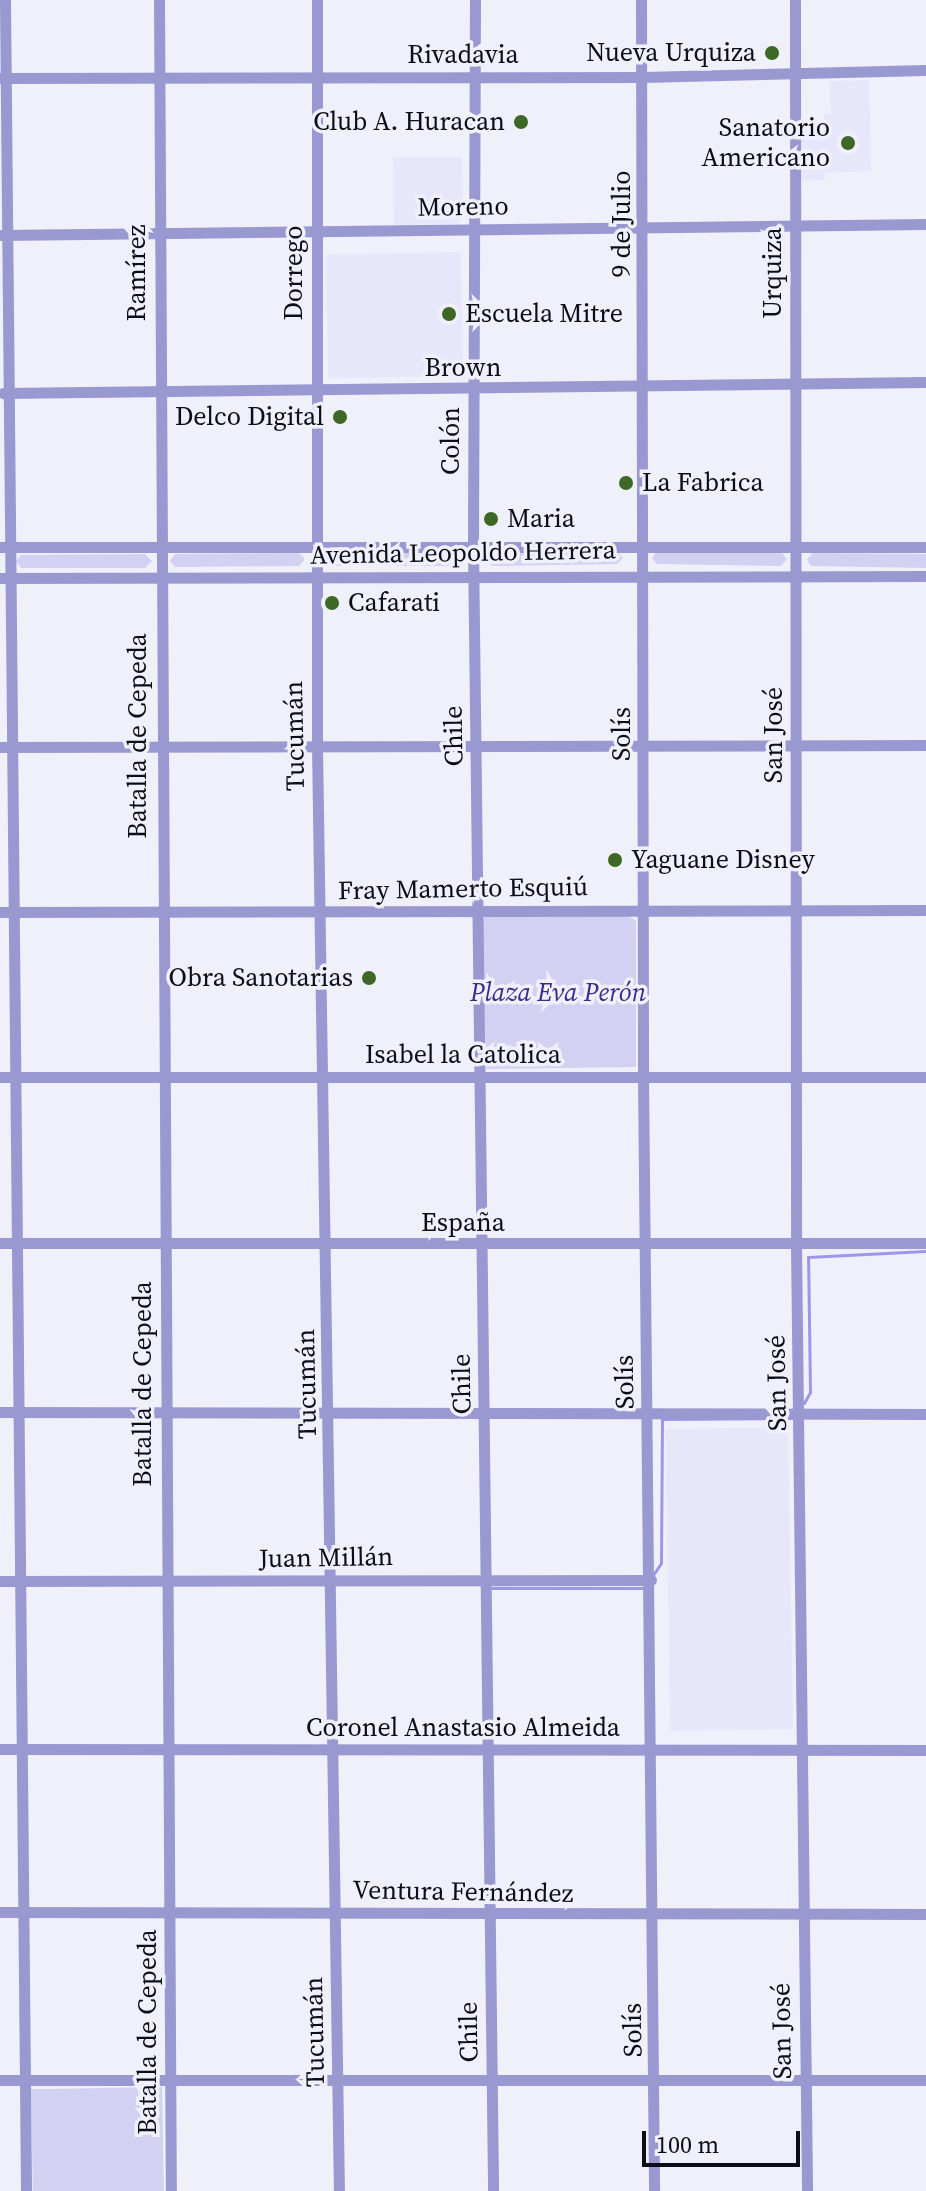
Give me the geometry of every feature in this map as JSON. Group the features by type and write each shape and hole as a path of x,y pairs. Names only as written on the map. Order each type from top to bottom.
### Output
{"street":[{"path":"5,0 5,747 14,912 17,1077 20,1749 26,2191"},
{"name":"Ramírez","path":"159,0 159,547"},
{"name":"Dorrego","path":"317,0 317,546"},
{"name":"Colón","path":"475,0 475,576"},
{"name":"9 de Julio","path":"641,0 643,545"},
{"name":"Urquiza","path":"795,0 795,546"},
{"name":"Rivadavia","path":"3,78 643,77 926,70"},
{"name":"Moreno","path":"3,235 926,224"},
{"name":"Brown","path":"4,393 473,391 926,382"},
{"name":"Solís","path":"643,545 643,1077 656,2079 654,2191"},
{"name":"Tucumán","path":"317,546 317,746 327,1245 339,2191"},
{"name":"San José","path":"795,546 799,1077 796,1244 807,2191"},
{"name":"Avenida Leopoldo Herrera","path":"4,547 926,547"},
{"name":"Batalla de Cepeda","path":"159,547 171,2191"},
{"name":"Avenida Leopoldo Herrera","path":"4,578 644,573 926,576"},
{"name":"Chile","path":"475,576 493,2191"},
{"path":"5,747 926,745"},
{"name":"Fray Mamerto Esquiú","path":"0,912 796,907 926,910"},
{"name":"Isabel la Catolica","path":"0,1077 926,1077"},
{"name":"España","path":"0,1243 926,1243"},
{"path":"0,1412 799,1410 926,1414"},
{"name":"Juan Millán","path":"0,1581 651,1580"},
{"name":"Coronel Anastasio Almeida","path":"0,1749 926,1750"},
{"name":"Ventura Fernández","path":"0,1912 654,1916 926,1914"},
{"path":"0,2080 926,2080"}],"shaded area":[{"name":"Sanatorio Americano","path":"869,80 871,171 825,173 825,180 802,181 801,130 825,129 824,114 831,114 830,81"},
{"path":"393,157 462,157 463,217 457,224 394,225"},
{"name":"Escuela Mitre","path":"461,252 463,376 328,378 326,254"},
{"path":"788,1427 793,1729 670,1731 665,1429"}],"green space":[{"path":"616,551 623,558 617,564 492,566 487,559 492,553"},
{"path":"657,551 781,552 787,559 781,566 657,564 652,558"},
{"path":"299,553 305,559 299,566 175,567 170,561 175,554"},
{"path":"331,553 455,553 462,560 455,566 331,566 326,560"},
{"path":"812,553 926,554 926,568 811,566 807,560"},
{"path":"145,554 152,561 145,568 21,568 16,561 21,555"},
{"name":"Plaza Eva Perón","path":"625,914 636,921 636,1067 486,1069 482,920 488,915"},
{"path":"162,2087 164,2191 33,2191 31,2089"}],"waterway":[{"path":"804,1403 810,1392 808,1257 926,1251"},
{"path":"653,1575 661,1563 662,1419 792,1418"},
{"path":"492,1588 644,1588"}],"place":[{"name":"Nueva Urquiza","path":"772,53"},
{"name":"Club A. Huracan","path":"521,122"},
{"name":"Sanatorio Americano","path":"848,143"},
{"name":"Escuela Mitre","path":"449,314"},
{"name":"Delco Digital","path":"340,417"},
{"name":"La Fabrica","path":"626,483"},
{"name":"Maria","path":"491,519"},
{"name":"Cafarati","path":"332,603"},
{"name":"Yaguane Disney","path":"615,860"},
{"name":"Obra Sanotarias","path":"369,978"}]}
